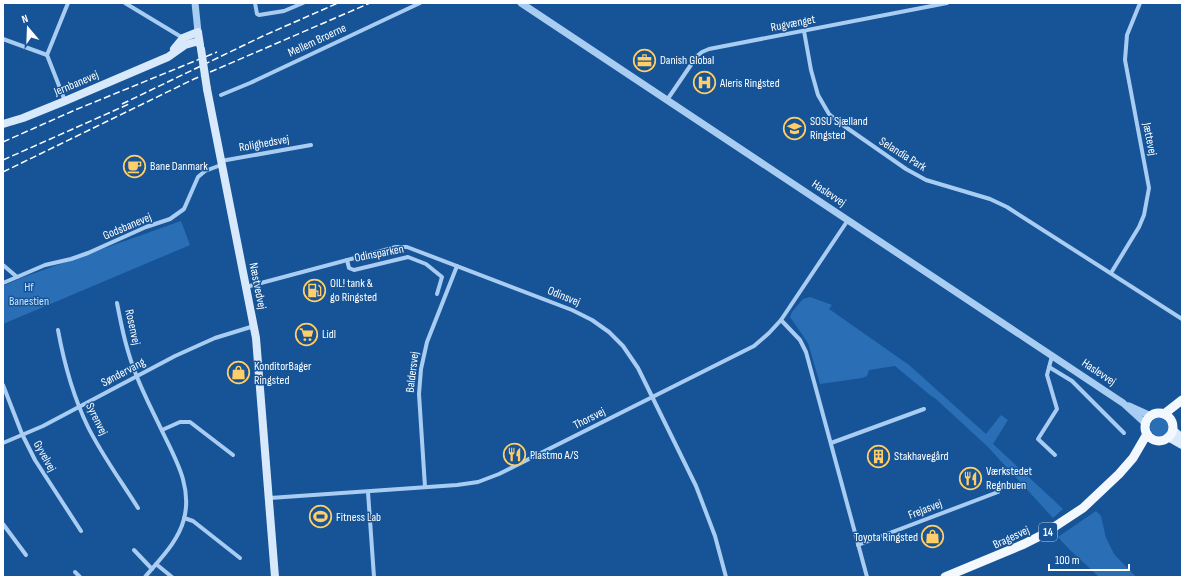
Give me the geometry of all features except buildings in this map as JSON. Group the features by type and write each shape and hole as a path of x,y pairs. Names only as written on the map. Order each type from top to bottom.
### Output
{"main road":[{"name":"Jernbanevej","path":"157,61 172,51 182,38 199,36"},
{"name":"Jernbanevej","path":"3,124 23,118 65,101 168,57 199,36"},
{"name":"Næstvedvej","path":"199,36 221,163 254,326 270,498 275,577"},
{"path":"1182,400 1164,414 1158,413 1148,420 1146,429 1151,437 1164,440 1171,430 1182,406"},
{"path":"1164,414 1171,430 1182,444"},
{"path":"1171,430 1182,438"},
{"name":"Bragesvej","path":"944,577 1008,552 1048,531 1088,503 1105,488 1151,437"}],"street":[{"path":"65,101 47,55 68,3"},
{"path":"124,3 182,38"},
{"name":"Næstvedvej","path":"194,3 199,36"},
{"path":"255,3 257,14 284,11 303,3"},
{"name":"Mellem Broerne","path":"221,95 250,83 420,3"},
{"name":"Haslevvej","path":"521,3 1148,420"},
{"name":"Rugvænget","path":"668,100 697,56 709,49 947,3"},
{"name":"Jættevej","path":"1111,273 1139,227 1144,215 1149,188 1124,60 1127,35 1140,3"},
{"name":"Selandia Park","path":"804,31 811,70 818,95 829,114 837,121 906,169 926,180 990,199 1007,207 1111,273"},
{"path":"3,39 47,55"},
{"name":"Rolighedsvej","path":"221,163 311,145"},
{"name":"Godsbanevej","path":"4,281 45,265 71,259 88,253 146,227 170,219 184,209 198,177 205,171 221,163"},
{"name":"Thorsvej","path":"270,498 457,485 478,482 499,474 754,346 781,320 848,220"},
{"name":"Odinsvej","path":"246,287 396,247 407,247 572,310 592,320 609,332 623,346 638,368 696,486 715,536 726,577"},
{"name":"Odinsparken","path":"420,261 423,253"},
{"name":"Odinsparken","path":"347,260 349,268 354,270 408,257 420,261 442,277 437,294"},
{"path":"3,265 17,277"},
{"name":"Baldersvej","path":"425,487 419,394 421,369 427,342 457,266"},
{"path":"1111,273 1182,319"},
{"name":"Rosenvej","path":"117,303 123,336 136,376 183,477 186,499 184,518 178,535 145,577"},
{"path":"781,320 797,337 806,352 867,577"},
{"name":"Søndervang","path":"3,442 43,426 136,376 200,344 254,326"},
{"name":"Syrenvej","path":"58,330 70,382 88,427 106,460 138,508"},
{"path":"1052,356 1047,376 1057,409 1038,438 1055,455"},
{"path":"1049,367 1072,381 1124,433"},
{"name":"Gyvelvej","path":"3,385 22,434 49,483 81,531"},
{"path":"831,443 924,409"},
{"path":"162,430 180,422 190,422 233,455"},
{"path":"368,492 374,577"},
{"name":"Frejasvej","path":"858,545 998,492"},
{"path":"184,518 193,521 240,558"},
{"path":"3,524 26,555"},
{"path":"134,550 152,569"},
{"path":"156,564 172,577"},
{"path":"75,572 80,577"}],"green space":[{"name":"Hf Banestien","path":"181,221 190,245 3,324 3,286 21,278"},
{"path":"810,297 832,305 829,309 909,365 986,434 1001,415 1008,420 993,444 1063,509 1053,518 988,447 936,399 895,366 869,370 867,376 862,378 820,384 808,343 790,317 792,312 803,299"},
{"path":"1160,417 1167,420 1170,427 1167,434 1160,437 1153,434 1150,427 1153,420"},
{"path":"1096,511 1101,516 1106,538 1114,554 1136,577 1099,577 1058,537"}],"railway":[{"path":"122,104 263,36 338,3"},
{"path":"3,172 194,79 370,3"},
{"path":"3,142 75,110 217,52"},
{"path":"3,160 129,104"}],"place":[{"name":"Danish Global","path":"644,60"},
{"name":"Aleris Ringsted","path":"705,83"},
{"name":"SOSU Sjælland Ringsted","path":"794,128"},
{"name":"Bane Danmark","path":"134,166"},
{"name":"OIL! tank & go Ringsted","path":"314,290"},
{"name":"Lidl","path":"306,334"},
{"name":"KonditorBager Ringsted","path":"239,373"},
{"name":"Plastmo A/S","path":"514,455"},
{"name":"Stakhavegård","path":"878,456"},
{"name":"Værkstedet Regnbuen","path":"971,478"},
{"name":"Fitness Lab","path":"321,517"},
{"name":"Toyota Ringsted","path":"933,537"}]}
